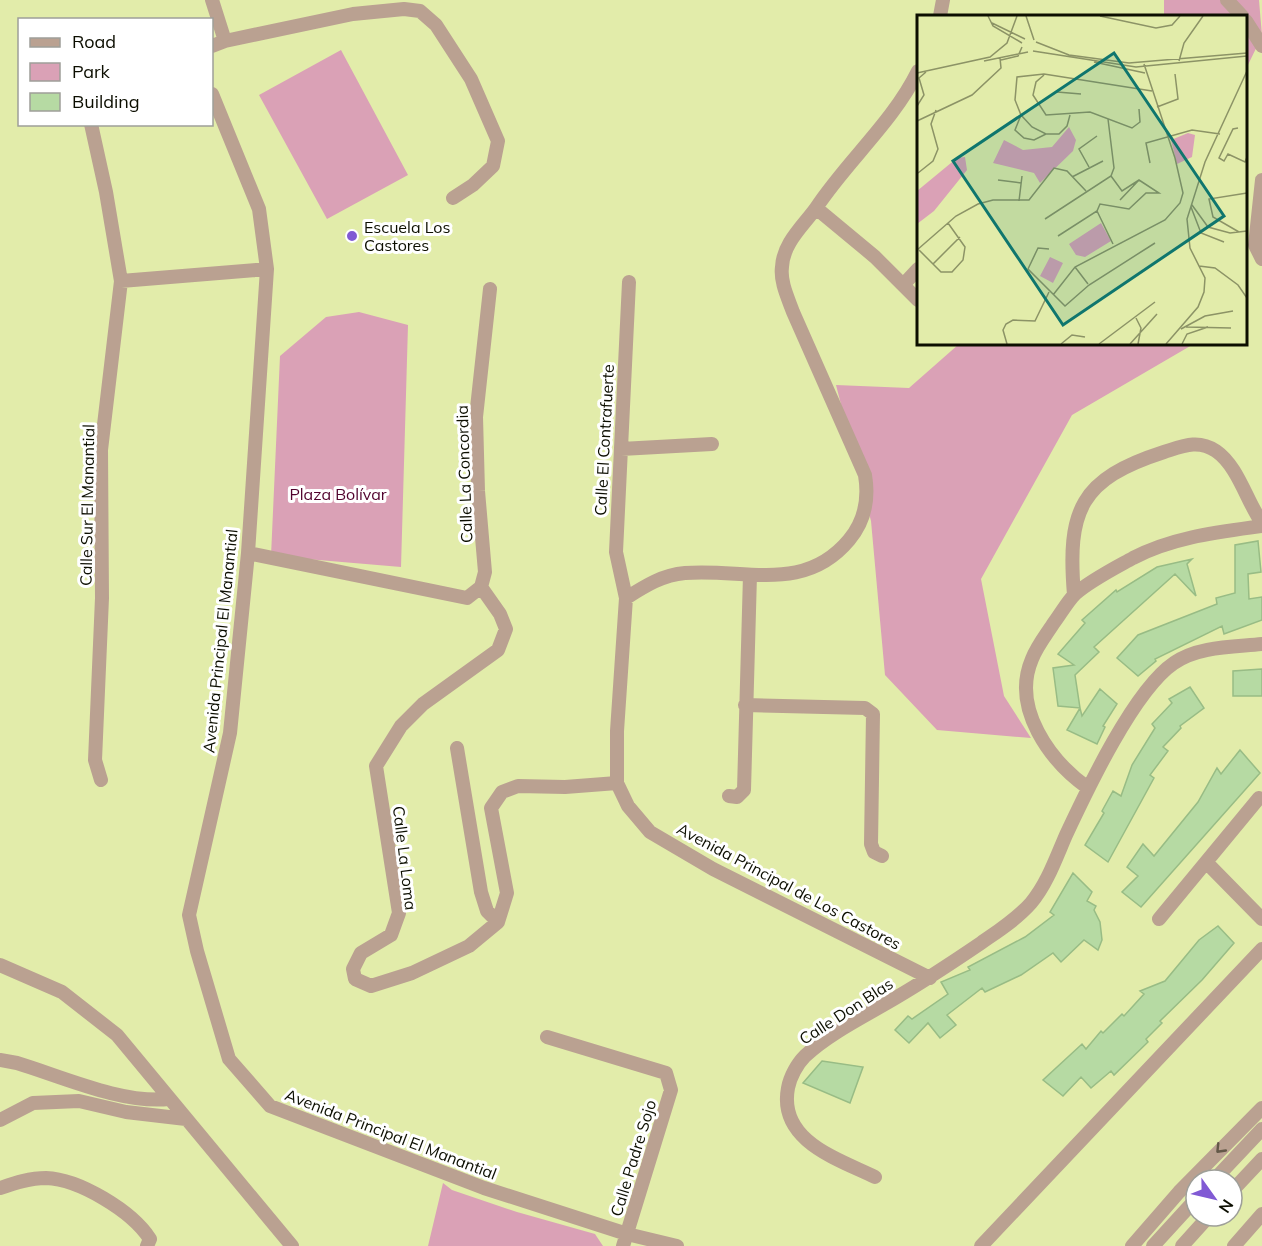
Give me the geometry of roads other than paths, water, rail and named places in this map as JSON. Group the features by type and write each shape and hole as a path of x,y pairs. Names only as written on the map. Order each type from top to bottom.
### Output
{"street":[{"path":"212,0 225,41"},
{"path":"940,15 943,0"},
{"path":"1227,0 1241,15"},
{"path":"213,46 225,41 353,14 404,9 420,10 436,25 471,79 498,141 493,166 473,185 453,198"},
{"path":"1247,24 1262,46"},
{"path":"626,598 650,582 686,573 772,576 806,572 838,553 858,529 868,494 865,475 810,353 783,285 782,266 790,242 816,208 829,186 889,116 917,73"},
{"name":"Avenida Principal El Manantial","path":"213,96 259,209 267,269 248,553 230,734 189,915 197,951 229,1059 270,1106 625,1240 677,1246"},
{"name":"Calle Sur El Manantial","path":"91,126 106,192 121,281 101,450 102,598 95,760 101,780"},
{"path":"1262,180 1255,245 1262,259"},
{"path":"816,208 904,284 917,299"},
{"path":"121,281 267,269"},
{"path":"904,284 917,270"},
{"name":"Calle El Contrafuerte","path":"626,598 616,552 629,282"},
{"name":"Calle La Concordia","path":"481,587 485,572 478,491 476,417 490,289"},
{"path":"1074,595 1071,551 1082,507 1092,490 1106,477 1129,463 1192,443 1205,445 1228,462 1262,525 1204,535 1161,546 1133,558 1074,595 1044,637 1031,661 1027,682 1031,712 1049,753 1065,771 1088,788"},
{"path":"621,449 712,444"},
{"path":"248,553 467,598 481,587"},
{"path":"729,796 737,797 744,790 750,575"},
{"name":"Calle La Loma","path":"481,587 500,614 506,629 498,650 423,704 401,726 376,766 399,913 391,935 361,953 353,969 355,980 372,986 412,973 469,946 498,922"},
{"name":"Avenida Principal de Los Castores","path":"626,598 617,731 617,783 628,806 650,832 713,869 930,978"},
{"path":"930,978 1006,926 1030,904 1048,876 1088,788 1135,707 1157,678 1174,662 1197,652 1262,644"},
{"path":"745,705 865,708 873,714 871,844 874,852 882,856"},
{"path":"458,747 481,892 487,911 498,922 507,893 491,808 502,792 518,786 565,787 617,783"},
{"path":"1159,919 1259,798"},
{"path":"1206,862 1262,919"},
{"path":"981,1246 1262,949"},
{"path":"0,965 62,992 117,1035 292,1246"},
{"name":"Calle Don Blas","path":"875,1178 812,1146 800,1135 791,1120 788,1088 795,1070 805,1057 858,1020 930,978"},
{"name":"Calle Padre Sojo","path":"547,1037 666,1073 671,1090 625,1240"},
{"path":"0,1060 18,1063 127,1096 152,1101 169,1099"},
{"path":"0,1120 33,1103 79,1101 126,1112 186,1119"},
{"path":"1132,1246 1179,1192 1262,1108"},
{"path":"1225,1168 1262,1129"},
{"path":"1244,1178 1262,1159"},
{"path":"0,1188 24,1180 46,1178 84,1189 120,1209 142,1226 150,1239 147,1246"},
{"path":"1153,1246 1184,1212"},
{"path":"1234,1246 1262,1214"},
{"path":"1182,1246 1198,1228"}],"place":[{"name":"Escuela Los Castores","path":"352,236"}],"park label":[{"name":"Plaza Bolívar","path":"338,494"}]}
